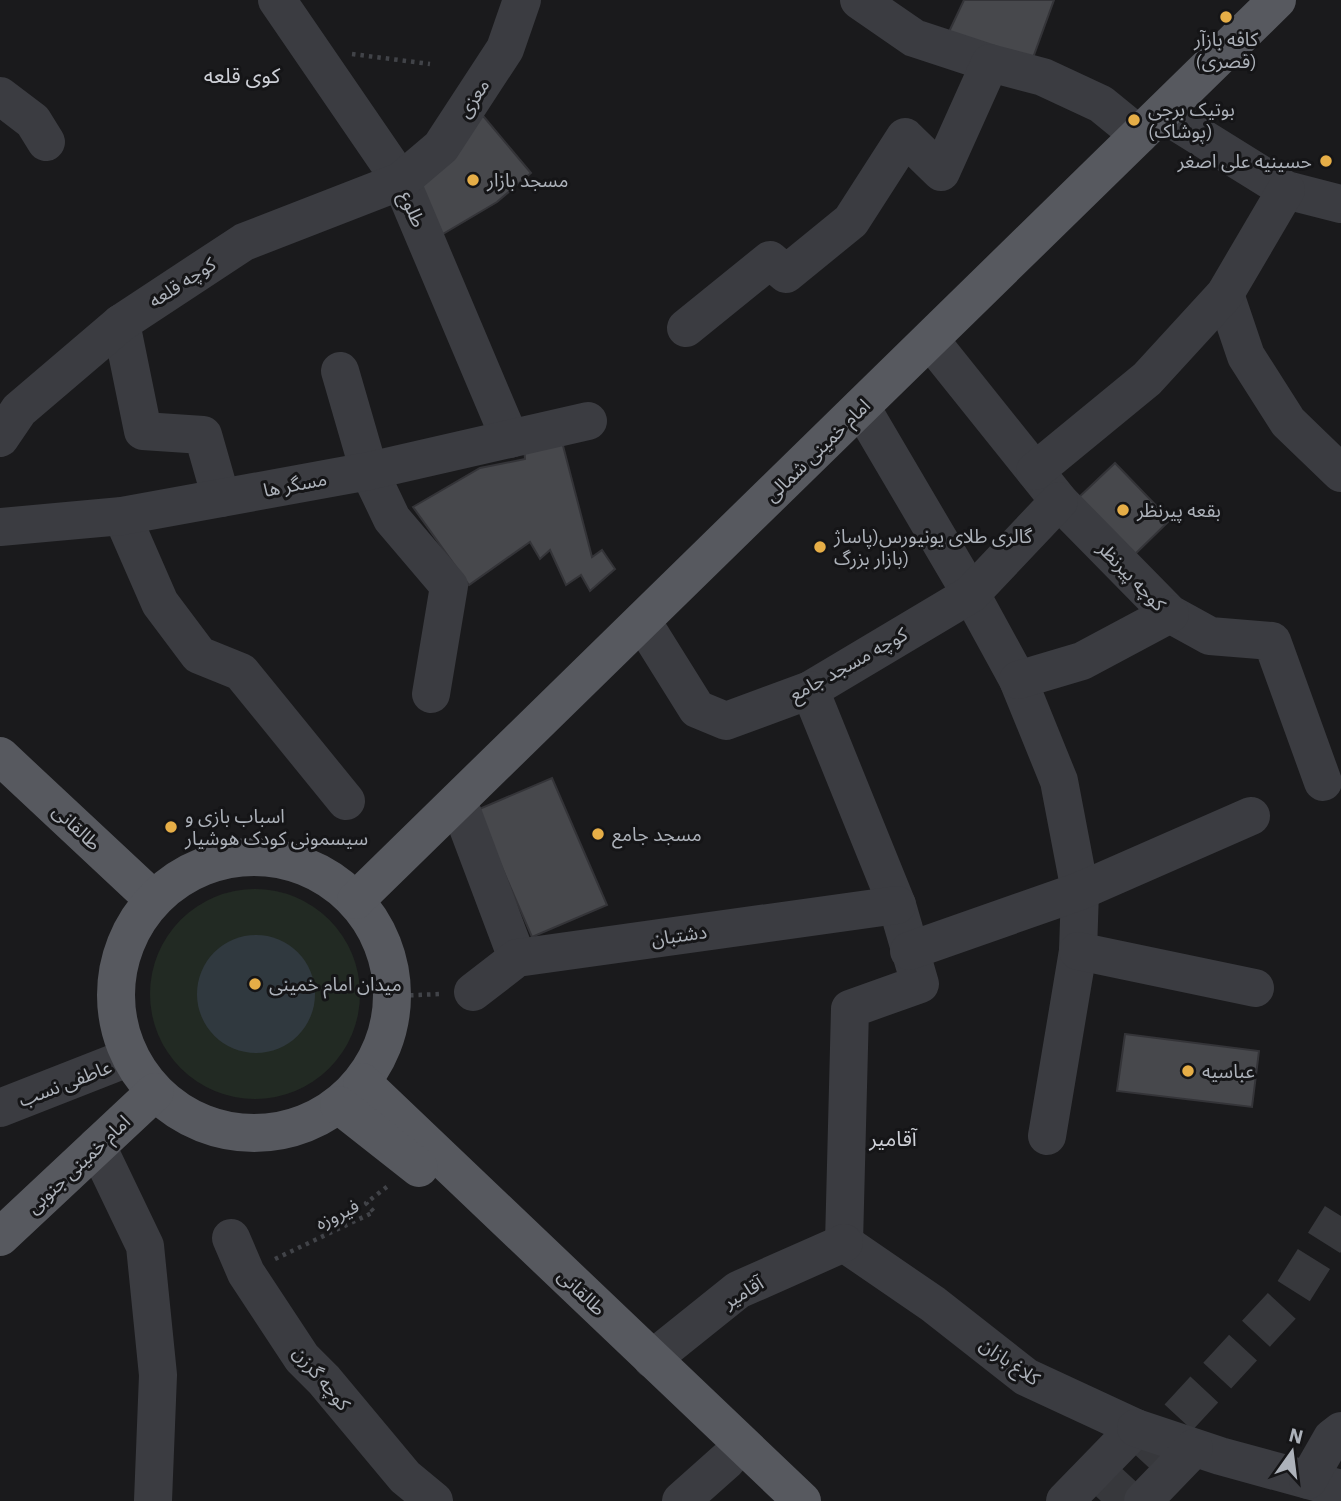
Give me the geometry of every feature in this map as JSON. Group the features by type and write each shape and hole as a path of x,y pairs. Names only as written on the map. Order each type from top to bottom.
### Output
{"main road":[{"name":"امام خمینی شمالی","path":"356,900 1277,0"},
{"name":"طالقانی","path":"0,756 153,899"},
{"path":"232,858 277,858 320,873 356,900 376,929 385,951 393,996 385,1042 350,1093 304,1124 251,1132 225,1130 188,1116 155,1092 130,1058 117,1017 117,975 129,934 153,899 189,872 232,858"},
{"name":"امام خمینی جنوبی","path":"0,1237 155,1092"},
{"name":"طالقانی","path":"350,1093 416,1165 770,1501"},
{"name":"طالقانی","path":"350,1093 652,1359 802,1501"}],"street":[{"name":"طلوع","path":"277,0 401,181 510,439"},
{"name":"معزی","path":"401,181 441,147 505,49 522,0"},
{"path":"859,0 914,38 1043,77 1150,124 1286,190 1341,204"},
{"path":"686,328 770,260 786,274 851,221 905,137 941,172 990,63"},
{"path":"0,96 33,121 46,142"},
{"name":"کوچه قلعه","path":"6,415 121,323 244,242 401,181"},
{"path":"1035,471 1147,379 1225,294 1286,190"},
{"path":"1225,294 1246,356 1287,422 1341,473"},
{"path":"121,323 143,430 204,435 221,498"},
{"name":"کوچه پیرنظر","path":"930,340 1059,501 1170,614 1210,636 1272,641 1323,782"},
{"path":"340,371 369,471 392,519 449,586 431,694"},
{"path":"861,407 971,594 1018,680 1059,781 1080,891 1078,951 1046,1136"},
{"name":"مسگر ها","path":"0,527 122,516 369,471 587,421"},
{"name":"کوچه مسجد جامع","path":"642,621 698,709 726,722 810,690 971,594 1059,501"},
{"path":"122,516 160,603 199,655 241,672 346,801"},
{"path":"1018,680 1082,661 1170,614"},
{"path":"810,690 897,905 920,984 850,1009 844,1243"},
{"path":"458,801 517,958"},
{"path":"909,951 1080,891 1251,816"},
{"name":"دشتبان","path":"473,992 517,958 897,905"},
{"path":"1078,951 1255,988"},
{"name":"عاطفی نسب","path":"0,1108 130,1058"},
{"path":"97,1146 145,1246 159,1375 153,1501"},
{"name":"کوچه گرزن","path":"231,1238 246,1273 302,1358 324,1380 405,1478 434,1501"},
{"name":"آقامیر","path":"652,1359 738,1290 844,1243"},
{"name":"کلاغ بازان","path":"844,1243 933,1304 1026,1377 1136,1428 1194,1448 1324,1485"},
{"path":"1065,1501 1136,1428"},
{"path":"1324,1485 1332,1438 1341,1431"},
{"path":"1143,1501 1194,1448"},
{"path":"681,1501 727,1460"}],"path":[{"path":"310,48 430,64"},
{"path":"393,996 473,992"},
{"name":"فیروزه","path":"246,1273 374,1212 366,1203 416,1165"}],"shaded area":[{"name":"میدان امام خمینی","path":"255,889 276,891 295,897 329,920 352,954 358,973 358,1015 352,1034 329,1068 295,1091 276,1097 255,1099 234,1097 215,1091 181,1068 158,1034 152,1015 150,994 152,973 158,954 181,920 215,897 234,891"},
{"path":"256,935 278,940 298,952 310,972 315,994 310,1016 298,1036 278,1048 256,1053 234,1048 214,1036 202,1016 197,994 202,972 214,952 234,940"}],"building":[{"path":"964,0 1054,0 1030,66 947,36"},
{"name":"مسجد بازار","path":"479,111 531,173 497,202 436,238 415,187"},
{"path":"561,438 592,557 602,550 615,569 590,591 581,575 566,585 550,550 540,559 530,542 469,585 413,507 480,468 525,459 524,446"},
{"name":"بقعه پیرنظر","path":"1115,463 1170,520 1132,557 1076,500"},
{"path":"552,778 607,905 532,937 477,810"},
{"name":"عباسیه","path":"1125,1034 1259,1051 1252,1107 1117,1091"}],"tunnel":[{"path":"1101,1501 1290,1297 1341,1216"}],"place":[{"name":"کافه بازآر (قصری)","path":"1226,17"},
{"name":"بوتیک برجی (پوشاک)","path":"1134,120"},
{"name":"حسینیه علی اصغر","path":"1326,161"},
{"name":"مسجد بازار","path":"473,180"},
{"name":"بقعه پیرنظر","path":"1123,510"},
{"name":"گالری طلای یونیورس(پاساژ بازار بزرگ)","path":"820,547"},
{"name":"اسباب بازی و سیسمونی کودک هوشیار","path":"171,827"},
{"name":"مسجد جامع","path":"598,834"},
{"name":"میدان امام خمینی","path":"255,984"},
{"name":"عباسیه","path":"1188,1071"}],"district":[{"name":"کوی قلعه","path":"242,76"},
{"name":"آقامیر","path":"893,1139"}]}
